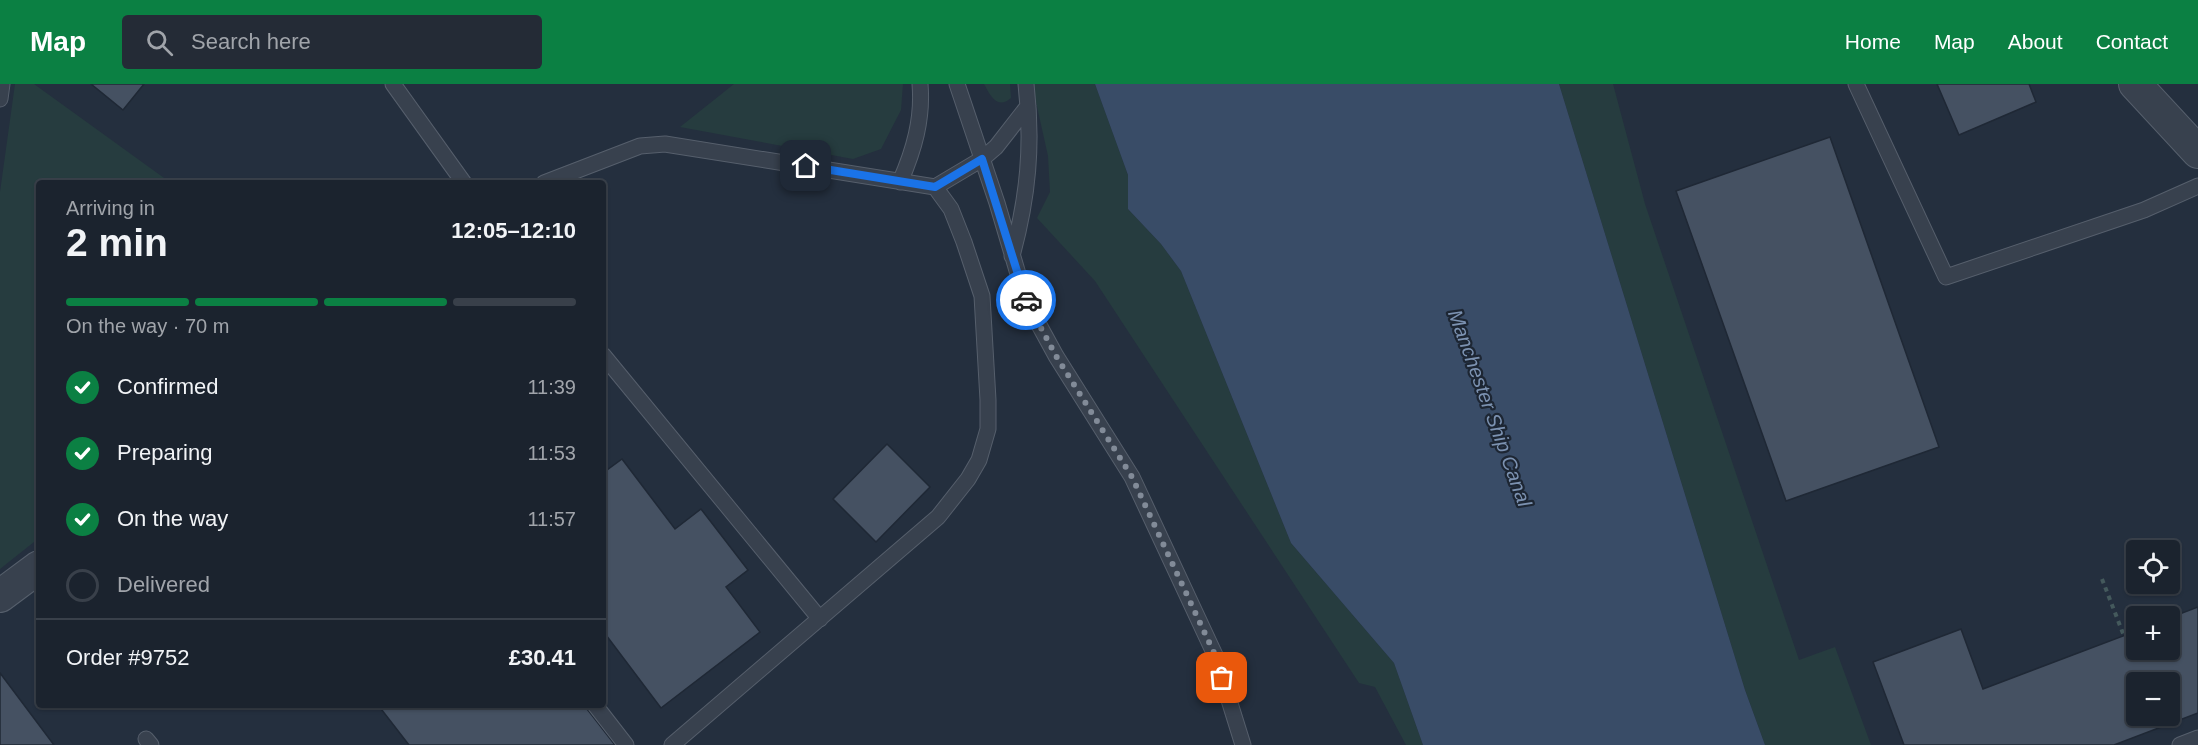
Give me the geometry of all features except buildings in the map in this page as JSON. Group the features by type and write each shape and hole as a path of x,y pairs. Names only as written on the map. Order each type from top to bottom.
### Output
{"street":[{"path":"2135,84 2198,152"},
{"path":"0,596 36,569"}],"lane":[{"path":"0,99 2,84"},
{"path":"393,84 462,180"},
{"path":"900,182 912,155 919,126 920,84"},
{"path":"957,84 1026,301 1056,356 1137,488 1215,655 1243,745"},
{"path":"1012,257 1027,192 1030,158 1026,84"},
{"path":"1856,84 1946,277 2144,210 2198,186"},
{"path":"552,180 640,146 665,144 935,187 982,159 996,147 1028,106"},
{"path":"672,745 938,517 979,460 988,429 982,296 951,209 935,187"},
{"path":"609,375 820,619"},
{"path":"597,708 626,745"},
{"path":"2180,745 2198,738"}],"path":[{"path":"2102,579 2124,636"}],"green space":[{"path":"15,84 34,84 167,180 36,180 36,540 0,569 0,192"},
{"path":"734,84 903,84 901,110 881,149 853,159 680,127"},
{"path":"984,84 1010,84 1011,98 1002,102 994,100"},
{"path":"1032,84 1095,84 1128,175 1128,209 1161,244 1181,271 1291,543 1394,663 1423,745 1406,745 1375,687 1359,683 1095,281 1037,218 1050,192 1048,156"},
{"path":"1559,84 1613,84 1645,204 1799,660 1835,647 1871,745 1765,745 1745,690"}],"water":[{"name":"Manchester Ship Canal","path":"1095,84 1559,84 1745,690 1765,745 1423,745 1394,663 1291,543 1181,271 1161,244 1128,209 1128,175"}],"way so far":[{"path":"1026,300 1056,356 1132,477 1215,655 1222,678"}],"route":[{"path":"806,166 935,187 982,159 1026,300"}]}
